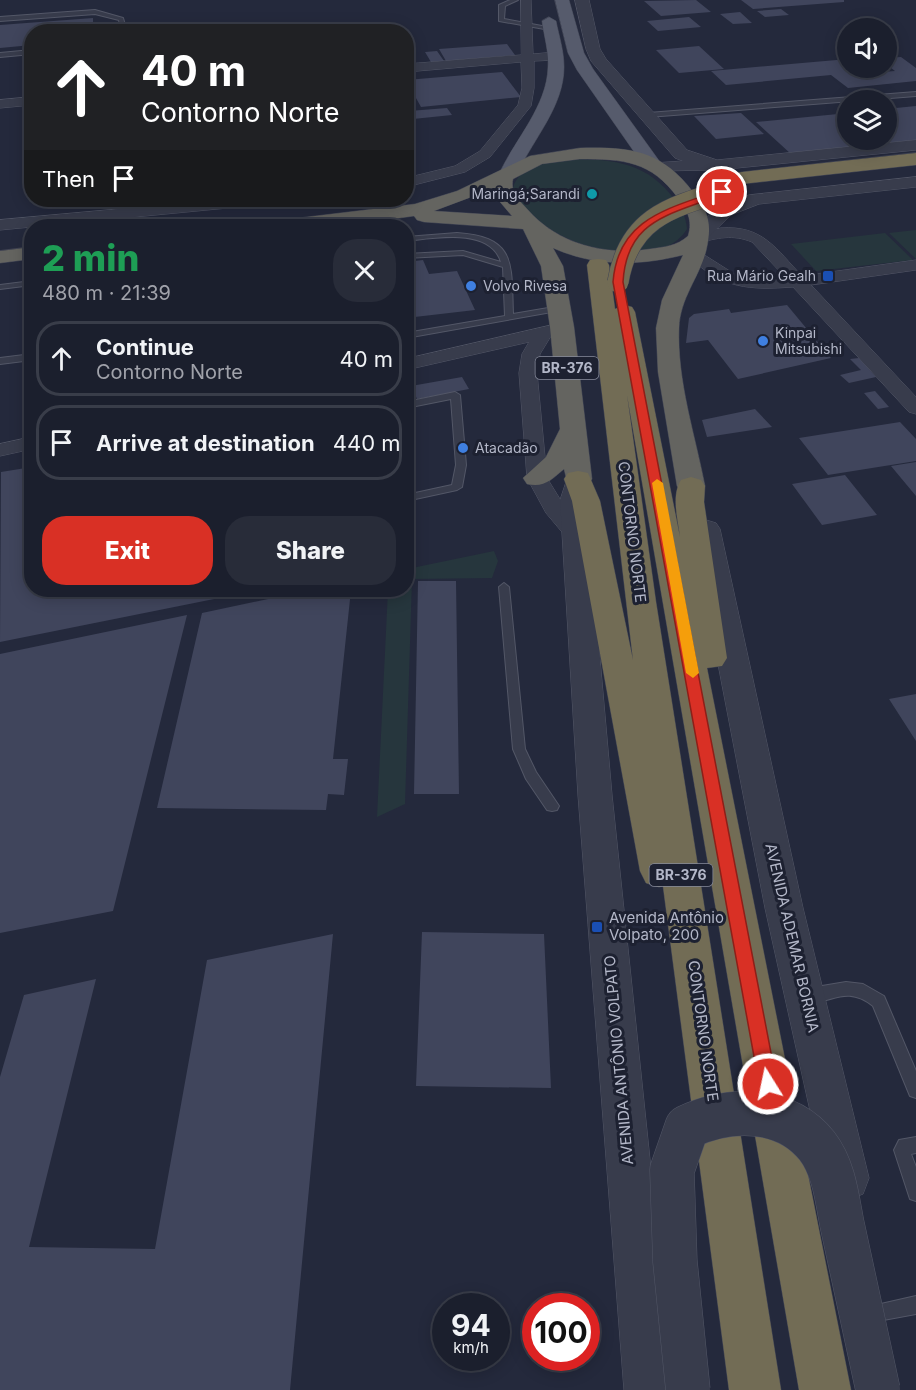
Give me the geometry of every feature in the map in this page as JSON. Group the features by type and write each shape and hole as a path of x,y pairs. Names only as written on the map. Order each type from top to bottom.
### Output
{"highway":[{"path":"344,219 436,204 542,157 576,153 652,160 695,206 701,219 699,240 670,308 666,338 691,486 690,502 723,744 738,920"},
{"name":"CONTORNO NORTE","path":"721,1148 642,614 598,265 605,245 613,235 650,204 699,187 742,178 916,159"},
{"name":"CONTORNO NORTE","path":"738,920 618,282 619,263 628,241 642,227 664,213 722,192 916,169"},
{"name":"BR-376","path":"506,174 502,186 505,196 530,226 549,259 555,323 573,429 578,479"},
{"path":"378,219 457,217 530,226 552,241 581,253 614,258 668,253 688,247 699,240"},
{"path":"457,217 512,236 549,259"},
{"path":"0,257 24,254"},
{"path":"537,478 556,461 573,429"},
{"path":"578,479 586,501 704,1094 721,1148"},
{"name":"BR-376","path":"738,920 825,1390"},
{"name":"BR-376","path":"721,1148 756,1390"}],"main road":[{"path":"562,0 576,53 585,70 652,160"},
{"path":"506,174 517,151 540,120 551,94 556,71 556,56 548,9"},
{"path":"648,115 640,129 652,160"}],"street":[{"path":"414,181 460,169 491,148 524,106 528,88 526,0"},
{"path":"582,0 592,49 599,61 681,154 698,163 713,166"},
{"path":"414,67 556,56"},
{"path":"0,104 24,102"},
{"path":"652,160 713,166 916,145"},
{"path":"699,240 724,211 756,199 916,182"},
{"path":"62,219 186,207"},
{"path":"0,225 24,223"},
{"path":"699,240 737,232 749,234 764,244 794,280 916,408"},
{"path":"699,240 722,276 734,280 762,283 916,265"},
{"path":"414,363 481,349 555,323"},
{"path":"555,323 531,354 528,373 537,478 554,508 575,533"},
{"path":"481,349 507,353 528,373"},
{"path":"0,450 24,445"},
{"name":"AVENIDA ANTÔNIO VOLPATO","path":"578,479 573,500 595,795 649,1390"},
{"name":"AVENIDA ADEMAR BORNIA","path":"691,486 700,504 784,908 805,996 897,1309 895,1390"},
{"path":"688,1390 675,1261 672,1170 687,1127 703,1117 732,1112 761,1114 788,1123 817,1146 832,1179 878,1390"}],"lane":[{"path":"515,0 502,5 501,20 550,28"},
{"path":"0,19 95,12 121,18 122,24"},
{"path":"0,55 24,53"},
{"path":"648,115 916,94"},
{"path":"414,238 455,234 475,237 501,250 506,265 509,316"},
{"path":"414,256 463,253 506,265"},
{"path":"0,287 24,284"},
{"path":"414,334 509,316 555,323"},
{"path":"0,361 24,358"},
{"path":"414,403 456,395 461,465 457,487 414,496"},
{"path":"504,587 519,749 531,775 552,806"},
{"path":"805,996 848,987 869,992 879,1001 916,1090"},
{"path":"916,1145 905,1146 902,1150 916,1193"}],"shaded area":[{"path":"564,159 609,161 636,168 649,175 660,183 677,203 684,215 687,229 671,244 649,252 622,253 594,248 567,238 542,224 524,207 513,188 521,175 534,167"},
{"path":"916,230 916,259 889,233"},
{"path":"885,233 913,260 816,271 791,244"},
{"path":"494,551 498,561 492,578 414,579 414,568"},
{"path":"388,597 411,597 405,804 377,817"}],"building":[{"path":"696,0 711,12 661,16 644,1"},
{"path":"741,0 844,0 844,2 753,9"},
{"path":"781,9 789,15 765,17 757,11"},
{"path":"740,12 752,23 733,24 720,14"},
{"path":"689,17 701,27 658,31 647,21"},
{"path":"93,18 93,24 24,24 24,46 0,48 0,25"},
{"path":"507,44 515,55 446,61 439,49"},
{"path":"699,46 724,69 679,73 656,50"},
{"path":"437,51 444,61 431,62 425,52"},
{"path":"897,57 901,57 916,68 916,81 848,88 831,75 726,85 711,71 837,60 837,78 897,78"},
{"path":"502,72 521,97 421,107 414,94 414,79"},
{"path":"916,106 916,141 897,143 897,108"},
{"path":"447,108 452,115 414,119 414,111"},
{"path":"741,113 764,134 716,139 694,116"},
{"path":"837,114 837,149 791,154 756,122"},
{"path":"423,260 429,274 457,271 475,310 414,317 414,261"},
{"name":"Kinpai Mitsubishi","path":"787,305 831,358 738,379 708,340 686,343 689,318 694,314 729,309 731,313"},
{"path":"859,358 876,377 849,383 840,375 861,370 850,359"},
{"path":"462,377 469,389 417,399 414,385"},
{"path":"875,391 889,407 878,409 864,393"},
{"path":"755,409 772,427 707,437 702,420"},
{"path":"900,422 916,439 916,461 828,475 799,438"},
{"path":"916,462 916,496 891,466"},
{"path":"24,468 24,597 224,597 0,642 1,472"},
{"path":"845,475 877,515 822,525 792,484"},
{"path":"418,581 456,581 459,794 414,794"},
{"path":"278,597 350,597 333,759 348,759 344,795 328,794 326,810 157,808 202,613"},
{"path":"187,615 113,911 0,933 0,654"},
{"path":"916,694 916,741 889,699"},
{"path":"422,932 544,934 551,1088 416,1086"},
{"path":"333,934 290,1390 0,1390 0,1077 24,995 96,979 29,1247 155,1249 207,960"}],"slow traffic":[{"path":"657,483 693,673"}],"place":[{"name":"Maringá;Sarandi","path":"592,194"},
{"name":"Rua Mário Gealh","path":"828,276"},
{"name":"Volvo Rivesa","path":"471,286"},
{"name":"Kinpai Mitsubishi","path":"763,341"},
{"name":"Atacadão","path":"463,448"},
{"name":"Avenida Antônio Volpato, 200","path":"597,927"}],"route":[{"path":"722,192 694,200 664,213 642,227 628,241 619,263 618,282 768,1084"}]}
